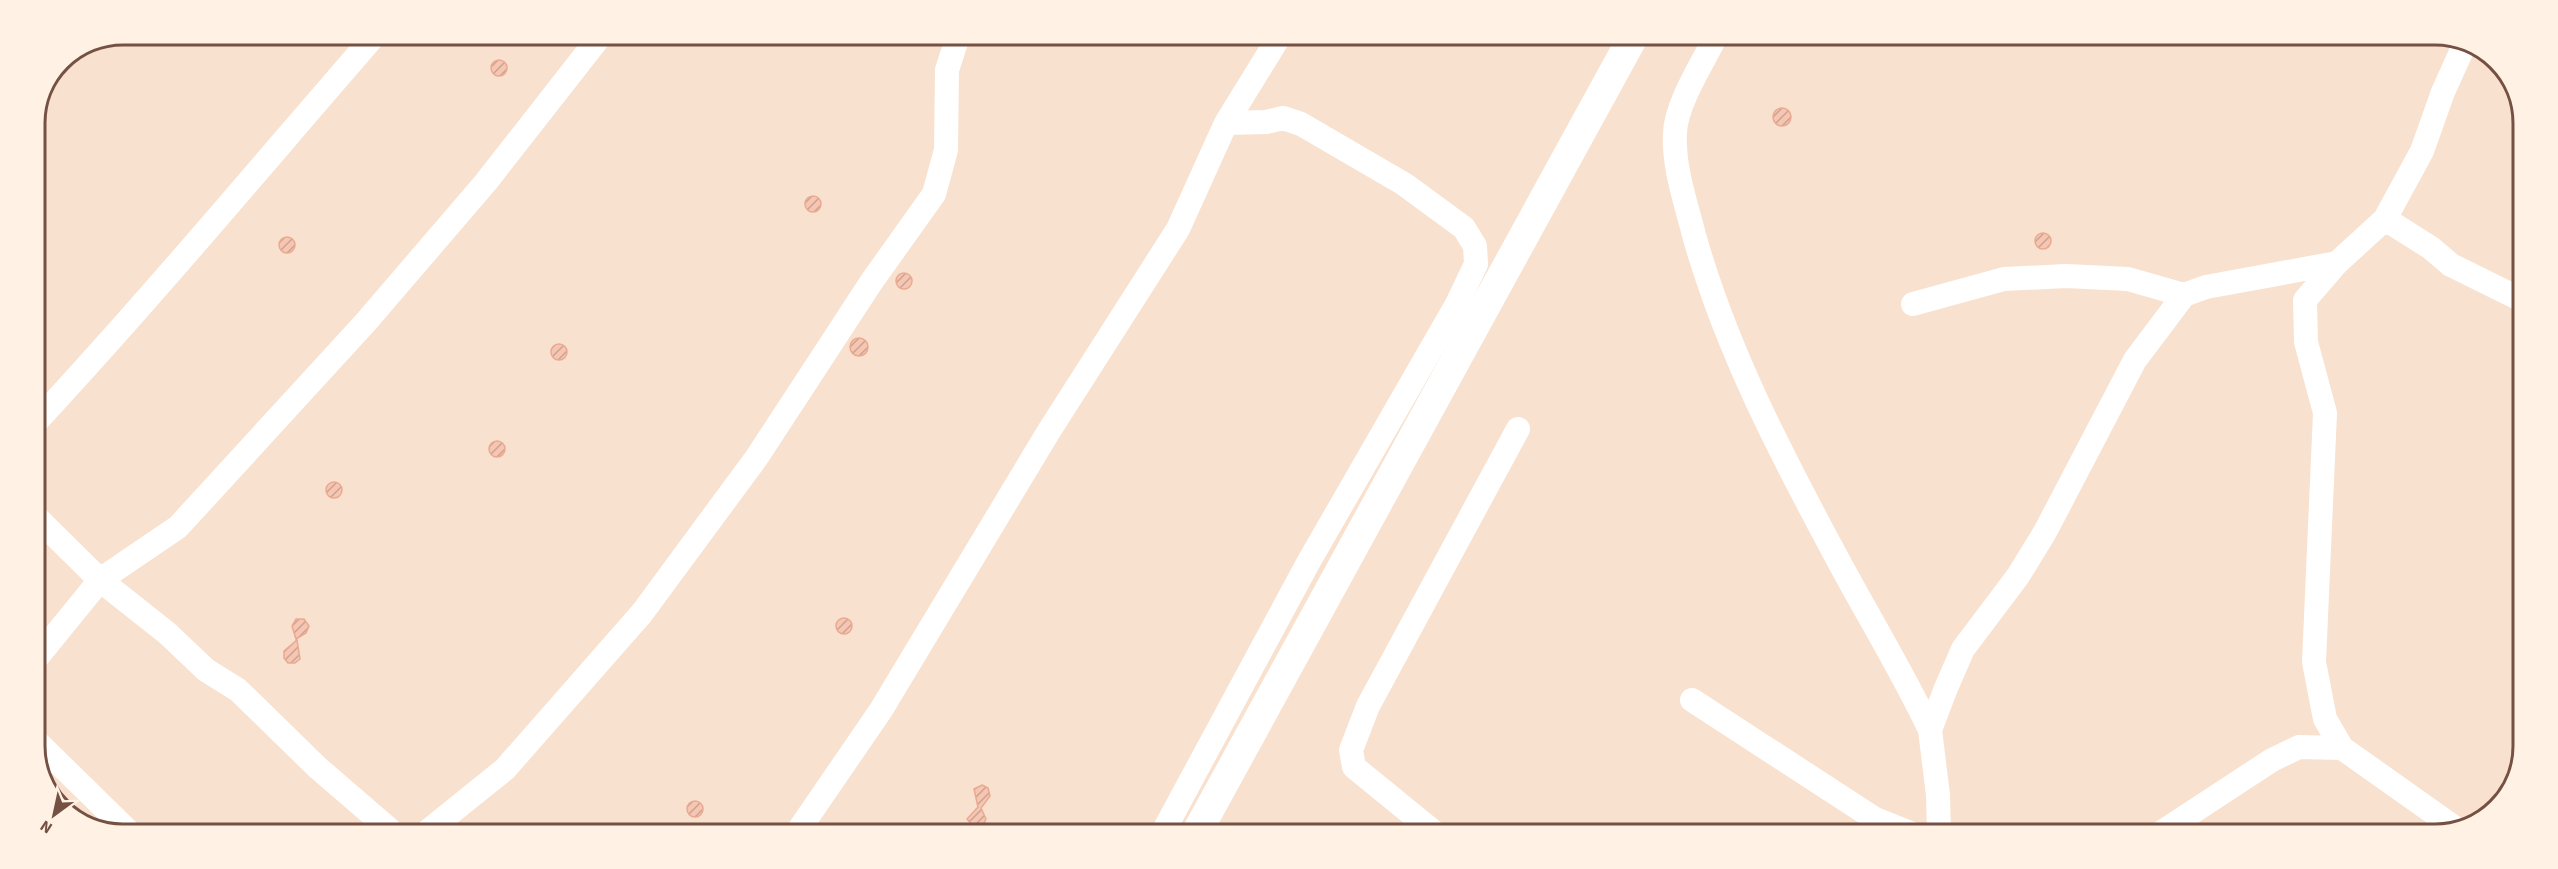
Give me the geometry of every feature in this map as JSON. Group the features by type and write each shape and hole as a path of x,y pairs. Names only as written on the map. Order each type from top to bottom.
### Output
{"street":[{"path":"45,412 127,325 170,270 366,45"},
{"path":"45,648 100,580 178,527 401,282 486,182 593,45"},
{"path":"437,824 505,769 642,613 757,457 872,281 934,194 946,150 947,70 954,45"},
{"path":"803,824 881,710 1049,431 1178,229 1226,123 1274,45"},
{"path":"1201,824 1629,45"},
{"path":"1712,45 1679,112 1675,133 1682,189 1707,281 1752,393 1837,559 1910,689 1929,730 1938,795 1939,824"},
{"path":"2447,823 2342,748 2325,719 2314,662 2325,413 2306,342 2305,300 2337,263 2385,219 2422,151 2443,92 2462,50"},
{"path":"1167,824 1308,564 1457,304 1476,264 1475,246 1464,228 1404,184 1336,142 1301,124 1283,118 1266,122 1226,123"},
{"path":"2385,219 2431,248 2451,265 2513,296"},
{"path":"1929,730 1963,649 2018,576 2045,532 2135,360 2184,295 2206,286 2337,263"},
{"path":"1913,304 2004,279 2066,276 2128,279 2184,295"},
{"path":"1425,824 1354,767 1351,750 1368,706 1518,429"},
{"path":"45,526 100,580 167,633 206,670 238,690 318,768 382,824"},
{"path":"1692,700 1875,819 1888,824"},
{"path":"2174,824 2272,760 2299,747 2342,748"},
{"path":"1209,748 1234,765"},
{"path":"45,750 121,824"}],"shaded area":[{"path":"123,45 2435,45 2455,48 2478,58 2497,75 2509,98 2513,118 2513,746 2510,766 2500,789 2483,808 2460,820 2435,824 123,824 103,821 84,814 84,785 55,785 49,771 45,751 46,108 58,80 80,58 108,46"}],"building":[{"path":"496,60 502,60 507,68 505,74 496,76 491,71 491,65"},
{"path":"1782,108 1788,111 1791,117 1788,123 1782,126 1776,123 1773,117 1776,111"},
{"path":"810,196 816,196 821,204 819,210 810,212 805,207 805,201"},
{"path":"2040,233 2046,233 2051,241 2049,247 2040,249 2035,244 2035,238"},
{"path":"284,237 290,237 295,245 293,251 284,253 279,248 279,242"},
{"path":"901,273 907,273 912,281 910,287 901,289 896,284 896,278"},
{"path":"859,338 865,341 868,347 865,353 859,356 853,353 850,347 853,341"},
{"path":"556,344 562,344 567,352 565,358 556,360 551,355 551,349"},
{"path":"494,441 500,441 505,449 503,455 494,457 489,452 489,446"},
{"path":"331,482 337,482 342,490 340,496 331,498 326,493 326,487"},
{"path":"841,618 847,618 852,626 850,632 841,634 836,629 836,623"},
{"path":"296,619 304,619 309,626 306,633 296,639 292,626"},
{"path":"297,640 300,659 295,663 288,663 284,658 284,651"},
{"path":"982,785 988,788 990,796 981,808 986,819 982,824 971,824 967,819 978,807 974,789"},
{"path":"692,801 698,801 703,809 701,815 692,817 687,812 687,806"}]}
